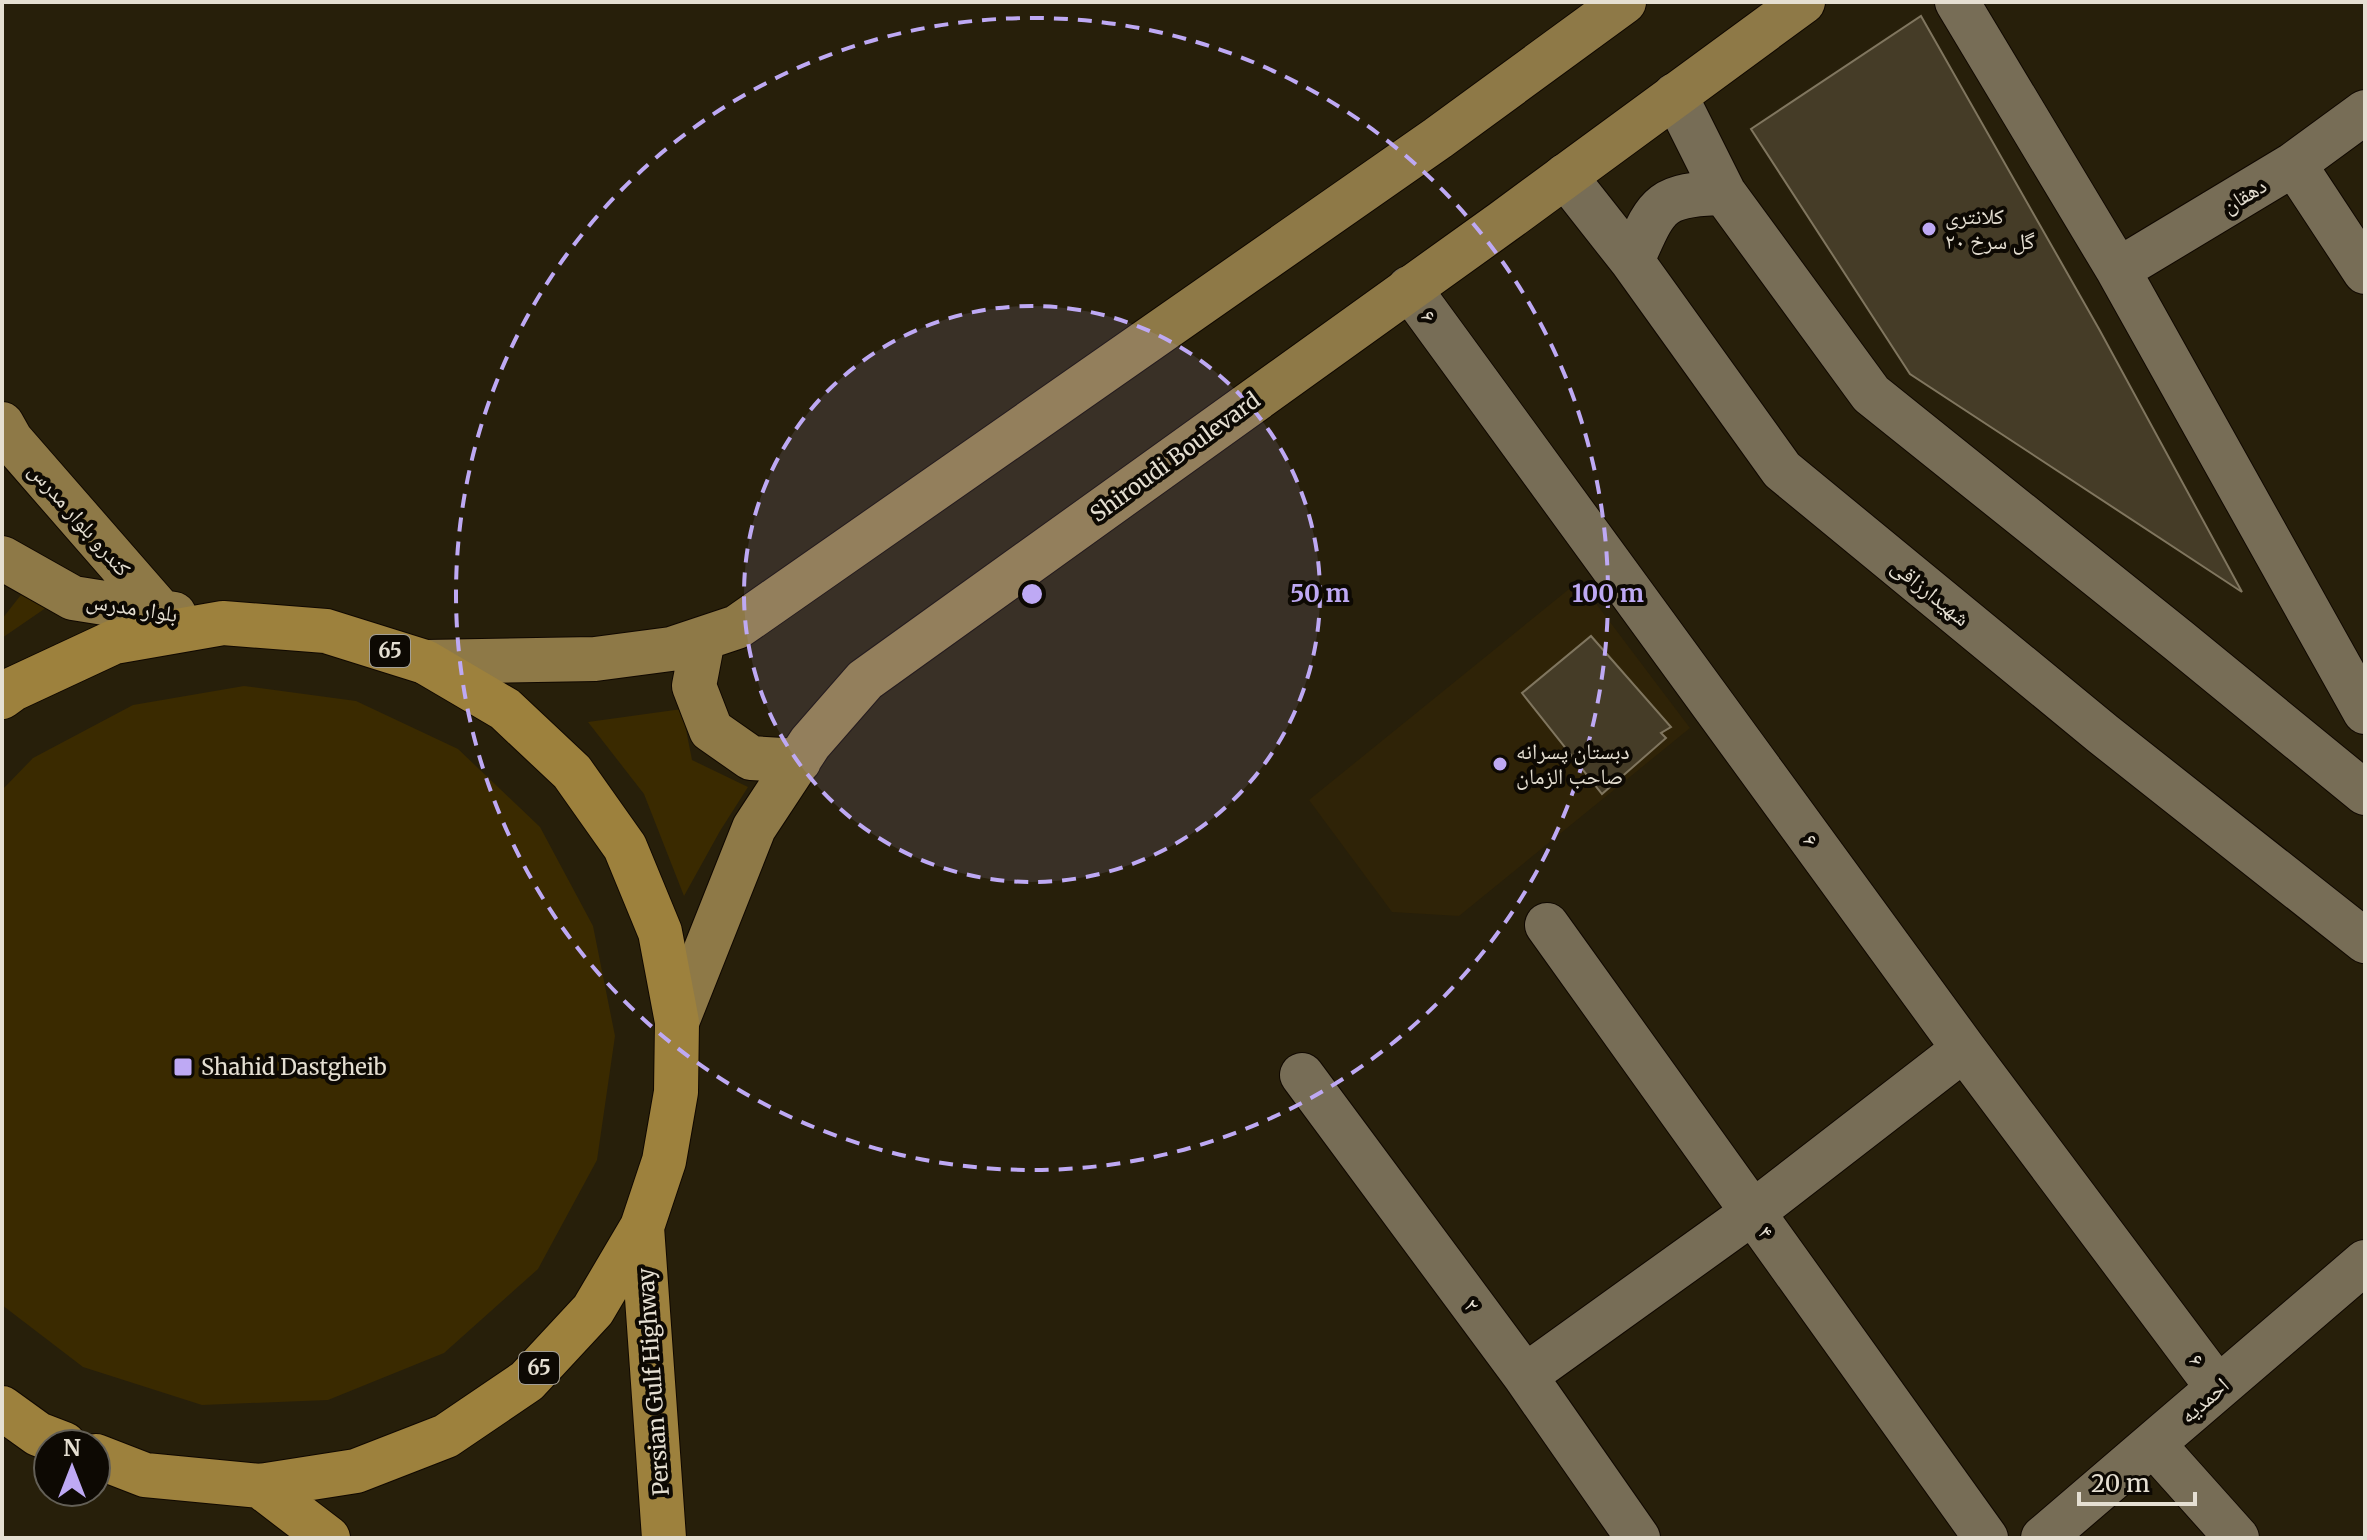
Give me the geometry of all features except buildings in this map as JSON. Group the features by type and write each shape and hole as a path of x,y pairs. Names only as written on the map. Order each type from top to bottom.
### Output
{"highway":[{"name":"65","path":"2,697 114,642 223,623 326,631 425,662 505,709 581,784 625,847 660,932 677,1022 676,1092 664,1161 642,1227 593,1310 527,1381 446,1436 356,1471 260,1486 145,1475 112,1462"},
{"name":"Persian Gulf Highway","path":"642,1227 664,1538"},
{"path":"2,1408 32,1430"},
{"path":"260,1486 328,1538"}],"main road":[{"path":"425,662 595,659 671,649 737,627 1438,138 1624,2"},
{"name":"Shiroudi Boulevard","path":"677,1022 754,828 810,743 865,680 1803,2"},
{"name":"کندرو بلوار مدرس","path":"2,424 11,440 161,612"},
{"name":"بلوار مدرس","path":"2,558 73,598 223,623"},
{"path":"703,639 694,686 711,730 751,758 799,761"}],"street":[{"path":"1957,2 2118,270 2365,712"},
{"path":"1675,95 1724,193 1871,394 2365,793"},
{"name":"دهقان","path":"2118,270 2294,164 2365,112"},
{"path":"2294,164 2365,272"},
{"name":"شهیدارزاقی","path":"1565,176 1632,261 1782,470 2103,734 2365,941"},
{"path":"1632,261 1651,219 1668,201 1690,194 1724,193"},
{"name":"۶","path":"1409,288 1964,1049 2218,1388"},
{"name":"۴","path":"1547,925 1986,1538"},
{"path":"1525,1376 1752,1213 1964,1049"},
{"name":"۲","path":"1302,1075 1525,1376 1638,1538"},
{"name":"احمدیه","path":"2043,1538 2365,1262"},
{"path":"2153,1444 2237,1538"}],"shaded area":[{"name":"دبستان پسرانه صاحب الزمان","path":"1579,581 1690,728 1459,916 1392,912 1309,800"},
{"path":"24,591 53,603 2,638 2,619"},
{"path":"244,686 356,701 458,749 540,827 593,926 615,1036 597,1160 538,1269 444,1353 328,1400 202,1405 83,1367 2,1305 2,790 33,758 133,705"},
{"path":"682,709 692,760 748,787 684,896 644,794 588,722"}],"place":[{"name":"کلانتری ۲۰ گل سرخ","path":"1929,229"},
{"name":"دبستان پسرانه صاحب الزمان","path":"1500,764"},
{"name":"Shahid Dastgheib","path":"183,1067"}]}
